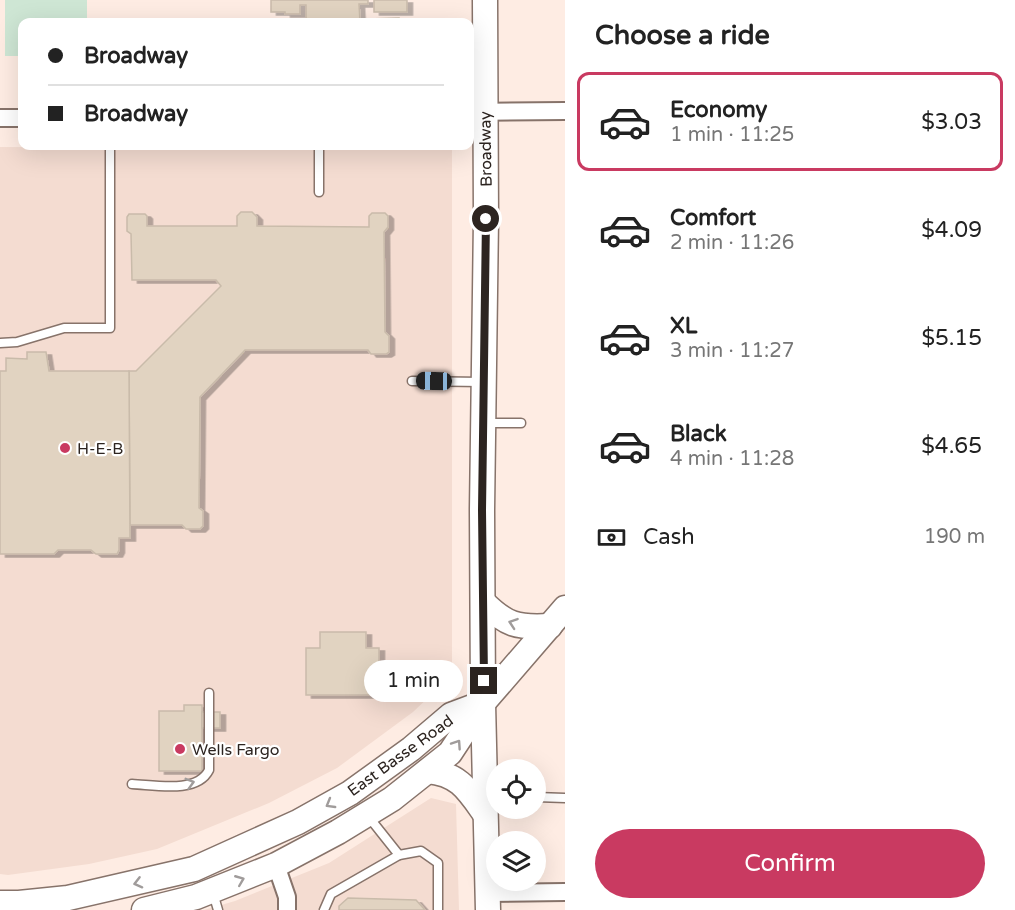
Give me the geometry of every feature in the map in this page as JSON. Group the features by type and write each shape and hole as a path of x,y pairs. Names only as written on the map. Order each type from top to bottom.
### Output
{"main road":[{"name":"Broadway","path":"485,0 477,112 486,219 483,703 486,759"},
{"path":"483,602 498,617 514,625 529,627 557,617"},
{"path":"483,703 557,617"},
{"name":"East Basse Road","path":"144,910 196,897 215,901 338,832 392,799 450,753 483,703"},
{"name":"East Basse Road","path":"0,903 69,904 194,869 252,845 350,793 411,749 451,715 483,703"},
{"path":"428,771 453,777 486,800"},
{"name":"Broadway","path":"487,902 489,819"}],"street":[{"path":"477,112 565,111"},
{"path":"0,118 18,118"},
{"path":"276,865 287,897 287,910"},
{"path":"487,902 565,892"}],"lane":[{"path":"0,342 16,342 64,328 110,328 110,150"},
{"path":"319,192 320,150"},
{"path":"412,381 484,382"},
{"path":"484,423 521,423"},
{"path":"132,784 185,786 206,776 209,770 209,693"},
{"path":"546,797 565,798"},
{"path":"366,814 399,855"},
{"path":"324,910 331,894 399,855 421,851 438,863 438,910"}],"shaded area":[{"path":"0,147 18,147 18,150 452,150 452,675 413,712 337,768 269,803 157,849 89,864 8,875 0,874"},
{"path":"431,798 456,804 459,910 204,910 235,901 329,863"}],"green space":[{"path":"5,0 87,0 87,18 18,18 18,56 5,56"}],"building":[{"path":"271,0 368,0 368,4 359,4 360,18 306,18 306,5 300,5 300,14 271,12"},
{"path":"374,0 407,0 407,12 374,12"},
{"path":"241,212 252,212 257,217 257,226 369,227 369,216 372,213 385,213 388,216 388,227 384,232 385,332 389,336 389,352 371,354 368,350 245,350 200,397 199,508 203,511 203,526 200,529 186,529 182,525 130,525 129,371 136,371 221,286 216,280 132,280 131,234 127,231 127,217 129,214 145,214 147,226 237,226 237,216"},
{"name":"H-E-B","path":"27,352 46,352 49,371 129,371 130,538 119,538 117,554 96,554 91,550 58,550 54,554 0,554 0,371 6,371 6,358 27,359"},
{"path":"320,632 366,632 366,648 379,648 379,695 306,695 306,648 320,648"},
{"name":"Wells Fargo","path":"184,705 202,705 202,771 159,771 159,711 184,711"},
{"path":"202,712 220,712 220,728 202,728"},
{"path":"348,898 416,900 425,910 339,910 339,906"}],"place":[{"name":"H-E-B","path":"65,448"},
{"name":"Wells Fargo","path":"180,749"}],"route":[{"path":"484,681 482,510 486,219"}]}
